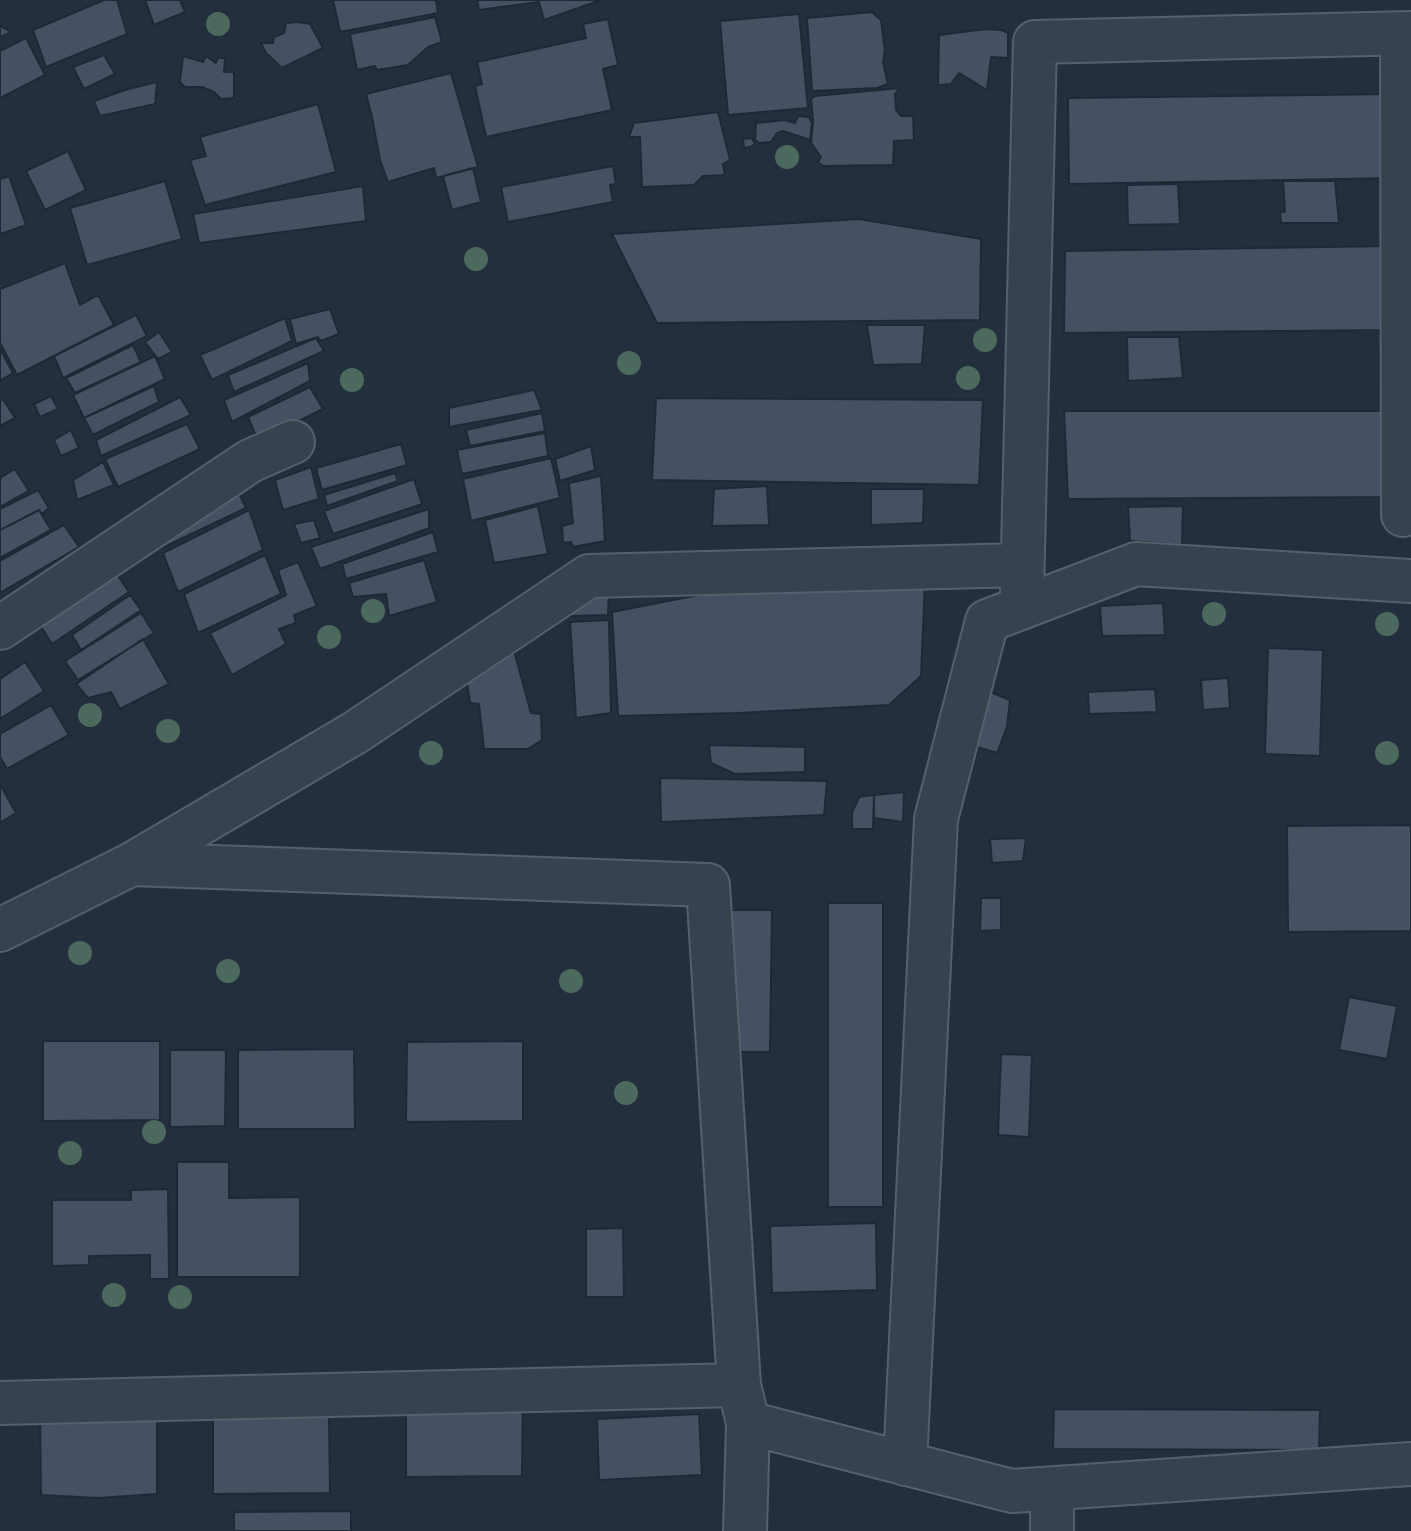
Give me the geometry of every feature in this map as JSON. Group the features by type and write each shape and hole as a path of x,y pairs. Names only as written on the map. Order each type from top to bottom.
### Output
{"street":[{"path":"1021,607 1035,42 1406,33 1403,515"},
{"path":"0,628 250,461 293,442"},
{"path":"905,1464 936,819 987,621 1136,564 1411,581"},
{"path":"0,930 132,864 356,732 589,576 1022,565"},
{"path":"132,864 708,885 744,1404 745,1531"},
{"path":"0,1403 744,1404 905,1464 1012,1491 1411,1464"},
{"path":"1052,1489 1052,1531"}],"building":[{"path":"104,0 117,0 127,34 46,67 33,30"},
{"path":"145,0 180,0 185,12 154,25"},
{"path":"333,0 436,0 438,13 340,32"},
{"path":"477,0 601,0 544,20 539,2 479,10"},
{"path":"872,12 881,20 885,51 883,62 888,84 877,88 812,91 807,18"},
{"path":"799,14 808,108 728,115 720,21"},
{"path":"435,17 442,42 428,47 408,65 357,70 350,34"},
{"path":"608,19 618,65 603,69 612,110 486,137 475,86 482,84 477,62 586,38 583,24"},
{"path":"286,23 310,24 323,48 282,68 266,53 261,43 273,43 274,37 284,33"},
{"path":"0,26 12,32 0,37"},
{"path":"986,29 1008,33 1008,58 991,57 987,90 959,73 951,84 938,85 939,35"},
{"path":"26,38 45,75 0,98 0,51"},
{"path":"104,55 115,74 84,89 73,67"},
{"path":"183,56 203,62 206,56 216,63 218,58 225,58 224,72 234,72 234,98 221,99 202,87 185,87 180,82"},
{"path":"451,73 478,167 436,178 434,168 388,182 380,160 366,94"},
{"path":"157,82 155,104 100,116 94,101"},
{"path":"900,88 895,94 896,110 901,116 913,116 914,140 894,141 893,165 823,166 818,162 821,157 811,143 811,99 815,96"},
{"path":"1394,94 1395,178 1069,184 1068,98"},
{"path":"318,104 336,172 205,205 190,160 206,156 200,137"},
{"path":"718,112 730,160 723,164 725,175 703,176 694,185 642,187 640,137 629,137 634,123"},
{"path":"798,116 809,117 812,123 810,140 783,131 777,133 771,142 755,140 756,123 785,120 795,123"},
{"path":"752,138 755,144 744,148 743,139"},
{"path":"68,151 86,190 45,210 26,171"},
{"path":"613,166 616,184 610,185 613,202 508,222 501,187"},
{"path":"473,168 481,202 452,210 443,176"},
{"path":"9,176 26,225 0,234 0,179"},
{"path":"165,181 182,239 87,265 70,208"},
{"path":"1283,181 1335,181 1339,223 1281,223 1280,212 1285,212"},
{"path":"1178,184 1180,224 1128,225 1127,185"},
{"path":"363,186 366,221 199,243 193,214"},
{"path":"859,219 981,239 980,320 657,323 612,234"},
{"path":"1389,246 1391,330 1064,333 1065,251"},
{"path":"65,263 80,305 98,295 114,325 17,375 0,343 0,289"},
{"path":"330,309 339,334 321,341 318,337 296,344 290,319"},
{"path":"136,315 147,336 63,378 54,356"},
{"path":"285,318 292,341 212,380 200,355"},
{"path":"867,325 925,325 922,364 873,365"},
{"path":"159,332 172,352 158,359 145,342"},
{"path":"1127,337 1179,337 1183,378 1128,381"},
{"path":"316,338 324,351 234,392 228,375"},
{"path":"133,345 141,362 75,393 66,378"},
{"path":"0,349 13,373 0,381"},
{"path":"155,356 165,379 84,418 73,395"},
{"path":"308,363 310,381 232,422 224,400"},
{"path":"154,386 159,402 93,435 84,418"},
{"path":"310,387 323,409 258,441 248,417"},
{"path":"534,390 542,410 449,427 449,408"},
{"path":"51,396 58,409 40,417 34,404"},
{"path":"180,397 191,415 101,456 96,440"},
{"path":"656,398 983,400 979,485 652,480"},
{"path":"3,399 15,418 0,426 0,401"},
{"path":"1064,411 1393,411 1389,497 1068,499"},
{"path":"542,413 545,431 470,446 466,430"},
{"path":"187,424 200,449 118,487 105,459"},
{"path":"71,430 79,448 61,456 54,440"},
{"path":"545,433 548,456 462,474 457,450"},
{"path":"401,444 407,465 322,490 316,468"},
{"path":"591,446 595,470 560,481 555,459"},
{"path":"551,458 560,498 471,521 463,479"},
{"path":"103,462 114,485 77,500 73,480"},
{"path":"311,467 319,499 283,510 275,480"},
{"path":"15,469 29,491 0,507 0,478"},
{"path":"395,473 398,481 327,506 324,495"},
{"path":"601,476 605,541 573,547 571,542 563,543 562,526 573,523 569,483"},
{"path":"414,479 422,504 333,534 324,511"},
{"path":"767,486 769,525 712,526 714,489"},
{"path":"237,489 246,508 162,548 154,528"},
{"path":"871,489 924,489 923,523 871,525"},
{"path":"38,490 49,508 42,514 39,510 0,530 0,509"},
{"path":"538,506 548,554 494,563 485,520"},
{"path":"1183,506 1182,545 1130,541 1128,507"},
{"path":"429,509 429,528 320,569 311,547"},
{"path":"39,510 51,530 0,558 0,530"},
{"path":"249,510 263,550 178,592 163,553"},
{"path":"314,520 320,538 301,543 294,524"},
{"path":"64,525 79,547 0,593 0,561"},
{"path":"433,532 438,552 346,579 342,564"},
{"path":"265,555 281,594 198,633 184,594"},
{"path":"424,560 437,602 389,616 386,594 353,597 349,583"},
{"path":"298,562 317,606 294,615 296,623 279,629 286,644 232,675 210,633 286,595 278,570"},
{"path":"114,570 129,592 52,644 38,622"},
{"path":"925,580 921,676 889,705 618,716 612,612 709,593"},
{"path":"609,591 608,615 569,616 575,592"},
{"path":"130,595 141,610 81,650 72,635"},
{"path":"1163,603 1165,635 1102,636 1100,606"},
{"path":"141,613 154,633 78,680 65,661"},
{"path":"609,620 611,713 576,718 570,622"},
{"path":"510,636 531,713 541,714 542,740 528,749 484,749 479,704 470,703 466,676"},
{"path":"143,639 169,684 120,709 111,692 88,698 76,684"},
{"path":"1268,648 1323,650 1320,756 1265,754"},
{"path":"25,662 44,691 0,719 0,679"},
{"path":"1228,678 1230,708 1203,710 1201,680"},
{"path":"983,689 1010,700 1007,727 997,753 967,744"},
{"path":"1155,689 1157,712 1089,714 1088,692"},
{"path":"51,705 69,735 7,769 0,757 0,734"},
{"path":"709,745 805,747 805,772 735,774 711,763"},
{"path":"660,778 827,781 824,815 661,822"},
{"path":"0,784 16,813 0,823"},
{"path":"904,792 903,822 874,818 874,795"},
{"path":"874,795 873,829 852,829 852,813 859,797"},
{"path":"1411,825 1411,931 1288,932 1287,826"},
{"path":"1026,838 1023,861 992,863 990,839"},
{"path":"981,898 1001,898 1001,930 980,931"},
{"path":"828,903 883,903 883,1207 828,1207"},
{"path":"726,910 772,910 770,1052 723,1052"},
{"path":"1349,997 1397,1006 1387,1059 1339,1050"},
{"path":"43,1041 160,1041 160,1120 43,1121"},
{"path":"523,1041 523,1121 406,1122 407,1042"},
{"path":"354,1049 355,1129 238,1129 238,1050"},
{"path":"170,1050 226,1050 225,1126 170,1127"},
{"path":"1001,1054 1032,1055 1029,1137 998,1135"},
{"path":"177,1162 229,1162 229,1198 300,1197 300,1277 177,1277"},
{"path":"168,1189 169,1279 150,1279 150,1255 89,1256 89,1265 52,1266 52,1200 131,1200 131,1190"},
{"path":"876,1223 877,1290 772,1293 770,1226"},
{"path":"623,1228 624,1297 586,1297 586,1229"},
{"path":"406,1397 523,1397 522,1476 406,1477"},
{"path":"1054,1409 1320,1410 1319,1450 1053,1449"},
{"path":"213,1414 329,1414 330,1493 213,1494"},
{"path":"699,1414 702,1475 599,1480 597,1419"},
{"path":"40,1415 157,1415 157,1494 98,1498 41,1495"},
{"path":"351,1511 351,1531 234,1531 234,1512"}]}
